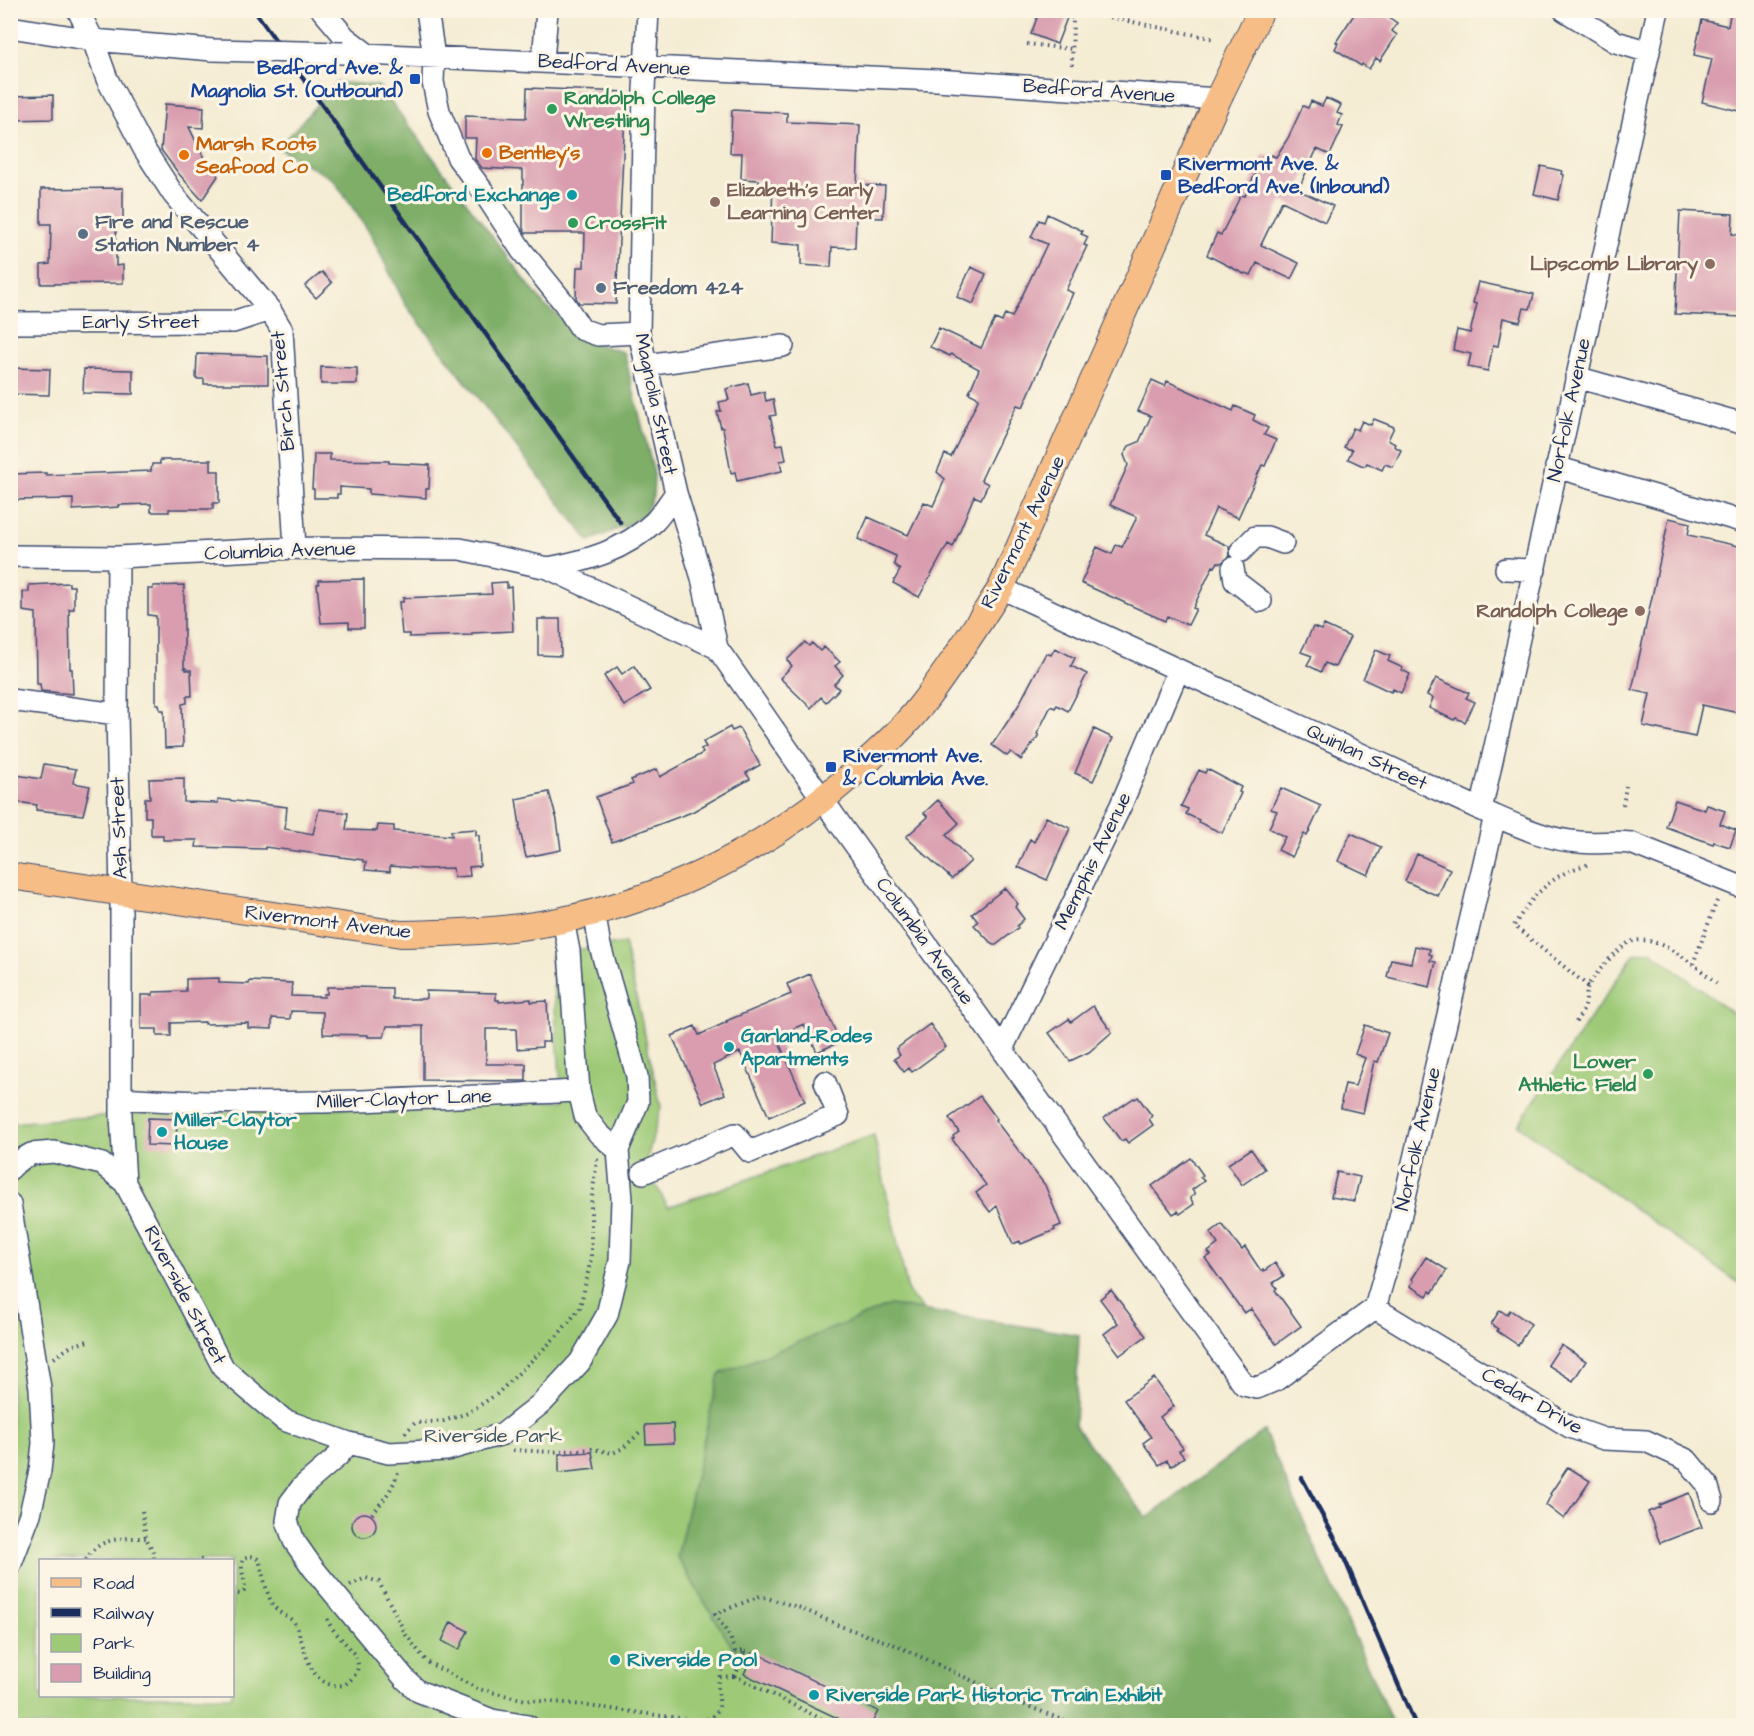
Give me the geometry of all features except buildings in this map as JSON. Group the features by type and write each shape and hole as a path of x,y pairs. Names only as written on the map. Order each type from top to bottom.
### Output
{"main road":[{"name":"Rivermont Avenue","path":"10,876 401,934 511,928 563,920 669,889 724,864 771,837 824,800 885,746 919,708 964,645 1000,588 1218,99 1261,10"}],"street":[{"name":"Birch Street","path":"78,10 93,40 107,79 144,149 172,194 270,310 282,330 295,548"},
{"path":"322,10 345,37 367,54"},
{"path":"427,10 434,57 433,82 439,111 458,158 485,194 522,252 564,303 581,329 598,335 639,333"},
{"path":"543,62 547,10"},
{"name":"Magnolia Street","path":"648,10 644,67 639,333 676,493 702,578 717,648"},
{"path":"1564,10 1616,42 1649,52"},
{"name":"Norfolk Avenue","path":"1375,1308 1395,1239 1488,813 1556,467 1658,10"},
{"name":"Bedford Avenue","path":"10,27 93,40 213,50 343,52 926,79 1218,99"},
{"name":"Early Street","path":"10,323 233,322 270,310"},
{"path":"646,365 783,346"},
{"path":"1576,377 1743,424"},
{"path":"1556,467 1743,522"},
{"name":"Columbia Avenue","path":"548,568 584,561 623,546 654,522 676,493"},
{"path":"1261,601 1235,581 1237,560 1255,537 1267,537 1283,543"},
{"name":"Columbia Avenue","path":"10,556 118,557 295,548 460,549 548,568 717,648 1244,1385 1257,1388 1276,1380 1375,1308"},
{"name":"Ash Street","path":"118,557 117,714 121,893 121,1098"},
{"path":"1506,569 1535,570"},
{"name":"Quinlan Street","path":"1000,588 1488,813 1545,837 1581,843 1614,841 1631,843 1743,888"},
{"name":"Memphis Avenue","path":"1002,1049 1121,805 1178,671"},
{"path":"10,700 117,714"},
{"path":"563,920 569,951 579,1091 585,1116 599,1134 618,1150 638,1102 637,1077 600,946 594,911"},
{"path":"643,1173 735,1134 750,1152 838,1115 825,1082"},
{"name":"Miller-Claytor Lane","path":"121,1098 182,1102 378,1102 579,1091"},
{"name":"Riverside Street","path":"121,1098 126,1183 224,1369 284,1420 349,1443 389,1453 447,1450 503,1434 543,1402 580,1362 607,1315 620,1261 622,1199 618,1150"},
{"path":"10,1169 31,1154 54,1152 102,1164 126,1183"},
{"path":"10,1204 40,1388 43,1443 40,1471 30,1514 10,1566"},
{"name":"Cedar Drive","path":"1375,1308 1570,1427 1604,1439 1646,1442 1687,1460 1707,1484 1712,1501"},
{"path":"349,1443 338,1456 302,1487 290,1503 287,1521 294,1541 313,1568 406,1680 418,1690 492,1720 528,1725"}],"path":[{"path":"1075,10 1215,39"},
{"path":"1071,17 1073,18 1072,65"},
{"path":"1027,44 1072,49"},
{"path":"1623,805 1626,786"},
{"path":"1588,986 1514,926 1537,892 1552,880 1574,868 1592,864"},
{"path":"1710,894 1726,903"},
{"path":"1693,964 1718,898"},
{"path":"1576,1022 1584,1008 1588,986 1615,954 1628,943 1643,940 1666,947 1693,964 1720,986"},
{"path":"372,1515 395,1482 405,1431 415,1423 444,1421 468,1413 497,1394 558,1335 580,1308 591,1259 591,1204 597,1160 590,1151"},
{"path":"36,1373 71,1346 88,1341"},
{"path":"490,1439 514,1450 529,1452 592,1449 613,1453 623,1448 642,1431"},
{"path":"142,1511 146,1538 154,1552 154,1559"},
{"path":"87,1559 90,1553 107,1540 146,1538"},
{"path":"234,1593 244,1592 246,1586 241,1564 243,1559 255,1556 260,1560 273,1605 291,1618 296,1626 308,1664 314,1673 329,1684 337,1686 350,1681 357,1666 355,1654 328,1622 326,1614 335,1594 366,1578 379,1582 406,1635 427,1662 478,1689 526,1700 701,1721 712,1717 719,1706 718,1686 730,1656 735,1652 745,1651 753,1655"},
{"path":"735,1652 730,1637 716,1614 760,1596 801,1608 840,1626 893,1644 1013,1700 1077,1725"},
{"path":"735,1676 745,1651"},
{"path":"720,1677 735,1676 836,1725"}],"green space":[{"path":"337,82 379,86 544,305 596,344 624,352 654,474 653,496 645,514 632,523 589,541 405,304 370,233 333,179 278,148"},
{"name":"Riverside Park","path":"624,943 661,1107 645,1166 668,1207 874,1135 908,1292 1134,1557 1264,1431 1393,1725 11,1726 11,1123 129,1114 562,1101 551,956 569,953 569,951"},
{"name":"Lower Athletic Field","path":"1651,951 1743,1022 1743,1286 1518,1125 1634,954"},
{"path":"890,1305 1079,1335 1075,1426 1147,1518 1264,1431 1393,1725 881,1725 735,1652 677,1557 719,1374"}],"railway":[{"path":"254,10 620,522"},
{"path":"1302,1478 1339,1546 1416,1726"}],"place":[{"name":"Bedford Ave. & Magnolia St. (Outbound)","path":"415,79"},
{"name":"Randolph College Wrestling","path":"552,109"},
{"name":"Bentley's","path":"487,153"},
{"name":"Marsh Roots Seafood Co","path":"184,155"},
{"name":"Rivermont Ave. & Bedford Ave. (Inbound)","path":"1166,175"},
{"name":"Bedford Exchange","path":"572,195"},
{"name":"Elizabeth's Early Learning Center","path":"715,202"},
{"name":"CrossFit","path":"573,223"},
{"name":"Fire and Rescue Station Number 4","path":"83,234"},
{"name":"Lipscomb Library","path":"1710,264"},
{"name":"Freedom 424","path":"601,288"},
{"name":"Randolph College","path":"1640,611"},
{"name":"Rivermont Ave. & Columbia Ave.","path":"831,767"},
{"name":"Garland-Rodes Apartments","path":"729,1047"},
{"name":"Lower Athletic Field","path":"1648,1074"},
{"name":"Miller-Claytor House","path":"162,1132"},
{"name":"Riverside Pool","path":"615,1660"},
{"name":"Riverside Park Historic Train Exhibit","path":"814,1695"}]}
